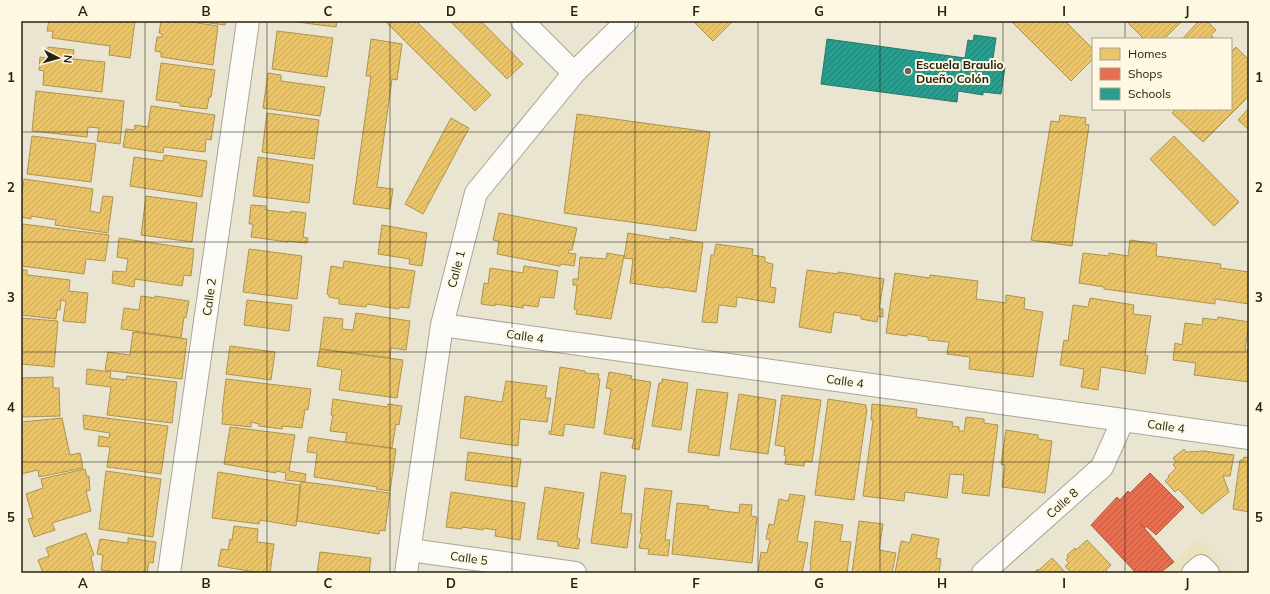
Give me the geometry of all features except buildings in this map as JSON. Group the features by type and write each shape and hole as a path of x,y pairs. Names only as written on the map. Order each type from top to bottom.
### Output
{"street":[{"name":"Calle 2","path":"170,573 248,21"},
{"path":"522,21 574,73"},
{"name":"Calle 1","path":"406,573 442,324 476,193 574,73 627,21"},
{"name":"Calle 4","path":"442,324 1249,438"},
{"name":"Calle 8","path":"983,573 1102,467 1123,420"},
{"name":"Calle 5","path":"410,550 575,573"},
{"path":"1193,573 1201,566 1208,573"}],"shaded area":[{"path":"1198,538 1232,573 1162,573"}],"place":[{"name":"Escuela Braulio Dueño Colón","path":"908,71"}]}
